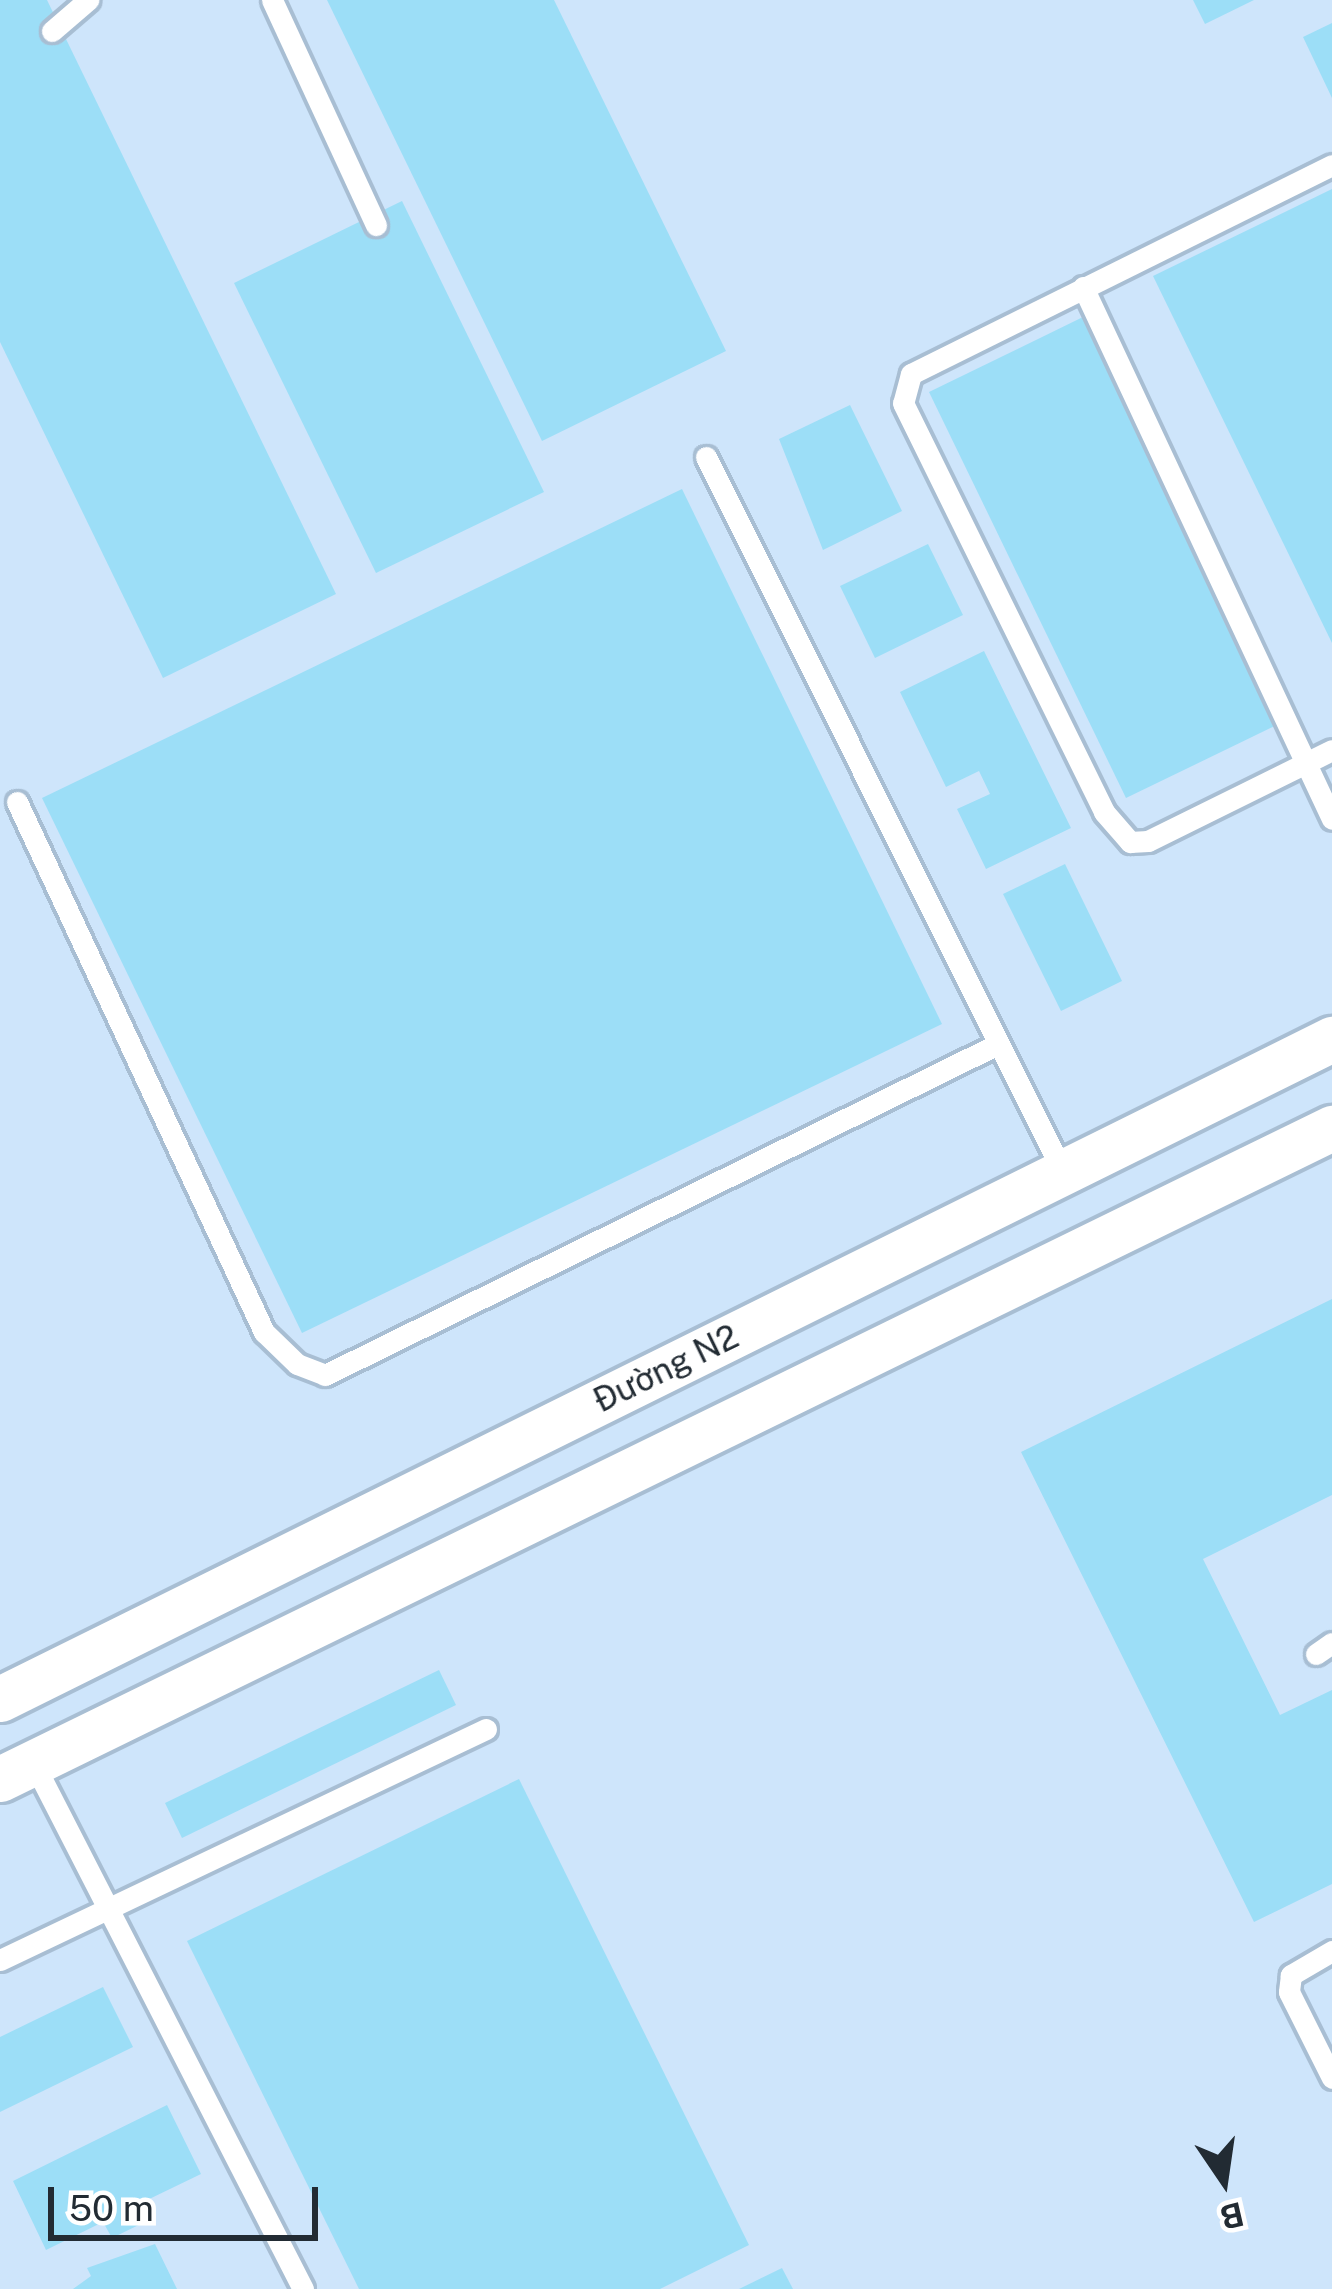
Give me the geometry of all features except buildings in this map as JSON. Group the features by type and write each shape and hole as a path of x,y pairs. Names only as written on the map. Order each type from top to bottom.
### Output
{"street":[{"name":"Đường N2","path":"0,1699 1332,1039"},
{"path":"17,1771 1332,1128"}],"lane":[{"path":"52,31 88,0"},
{"path":"272,0 376,225"},
{"path":"1332,164 911,374 903,403 1114,827 1130,842 1148,841 1332,750"},
{"path":"1083,287 1332,819"},
{"path":"706,457 1063,1172"},
{"path":"17,802 264,1332 297,1364 325,1375 998,1044"},
{"path":"0,1960 486,1729"},
{"path":"17,1771 107,1907 303,2289"},
{"path":"1332,1951 1291,1975 1289,1992 1332,2078"}],"shaded area":[{"path":"0,0 1332,0 1332,2289 0,2289"}]}
